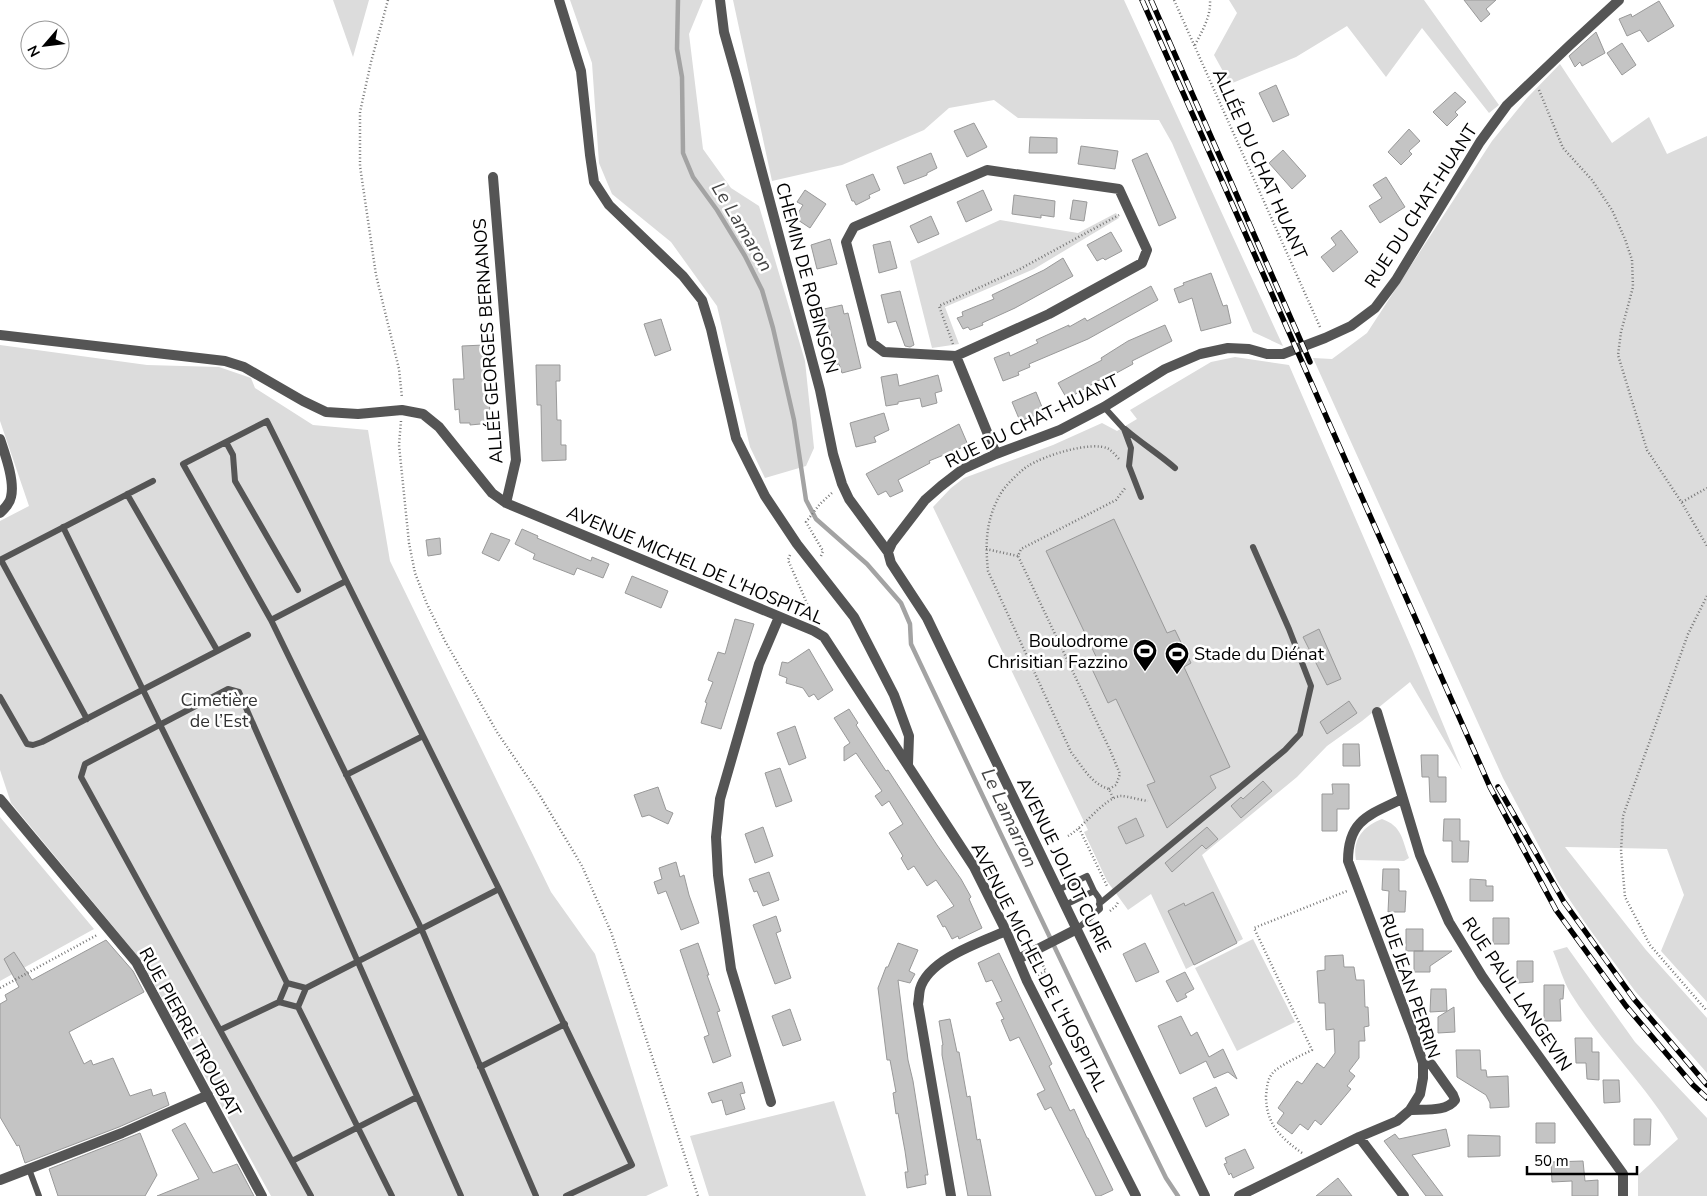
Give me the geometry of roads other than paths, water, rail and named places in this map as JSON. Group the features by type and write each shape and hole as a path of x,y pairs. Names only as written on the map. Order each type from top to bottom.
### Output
{"street":[{"path":"559,0 581,71 594,182 609,205 683,276 702,300 711,329 736,438 765,496 813,567 854,617 894,695 909,736 908,764"},
{"name":"CHEMIN DE ROBINSON","path":"720,0 724,32 820,390 833,454 842,484 849,499 888,552"},
{"name":"RUE DU CHAT-HUANT","path":"888,552 892,542 919,508 941,486 963,469 996,454 1060,430 1104,407 1165,369 1200,354 1228,348 1249,349 1267,354 1283,354 1352,326 1374,308 1396,280 1480,142 1507,106 1619,0"},
{"path":"987,170 1120,189 1147,250 1142,263 1049,314 956,356 884,352 872,343 846,242 854,227 987,170"},
{"name":"ALLÉE GEORGES BERNANOS","path":"493,177 516,460 506,503"},
{"name":"AVENUE MICHEL DE L'HOSPITAL","path":"0,335 225,361 244,366 303,401 326,412 358,414 402,410 423,414 439,427 492,494 506,503 814,631 824,637 974,867 1006,931 1027,981 1136,1196"},
{"path":"956,356 996,454"},
{"path":"0,439 12,481 11,497 6,507 0,513"},
{"name":"AVENUE JOLIOT CURIE","path":"888,552 891,562 927,618 1205,1196"},
{"path":"771,1102 731,969 718,875 716,837 720,799 760,664 779,617"},
{"name":"RUE PAUL LANGEVIN","path":"1376,712 1420,855 1449,922 1482,976 1623,1174 1623,1196"},
{"name":"RUE PIERRE TROUBAT","path":"0,799 136,962 262,1196"},
{"name":"RUE JEAN PERRIN","path":"1239,1196 1359,1137 1397,1121 1410,1110 1420,1094 1423,1063 1348,861 1348,846 1353,830 1363,820 1402,799"},
{"path":"1018,959 1044,952 1063,936 1077,929"},
{"path":"952,1196 918,1004 920,987 931,970 950,956 1006,931"},
{"path":"1410,1110 1446,1108 1452,1105 1455,1100 1431,1064 1423,1063"},
{"path":"0,1180 122,1133 208,1095"},
{"path":"1359,1137 1404,1196"}],"lane":[{"path":"1104,407 1124,429 1175,468"},
{"path":"536,1196 420,928 270,620 183,464 267,421 499,888 632,1165 566,1196"},
{"path":"1124,429 1130,448 1129,474 1141,496"},
{"path":"226,442 233,455 235,481 298,590"},
{"path":"87,719 1,560 152,481"},
{"path":"127,494 217,650"},
{"path":"63,527 287,983 279,1002"},
{"path":"1100,904 1285,750 1300,734 1311,686 1289,629 1253,547"},
{"path":"270,620 346,581"},
{"path":"0,697 27,744 33,746 248,635"},
{"path":"311,1196 81,777 85,764 228,689 239,692 461,1196"},
{"path":"346,775 423,736"},
{"path":"1058,890 1087,876 1099,898 1100,909 1077,929"},
{"path":"298,1006 306,988 499,888"},
{"path":"1065,905 1094,891"},
{"path":"287,983 306,988"},
{"path":"220,1030 279,1002 298,1006"},
{"path":"298,1006 392,1196"},
{"path":"480,1068 565,1024"},
{"path":"292,1161 417,1097"},
{"path":"28,1169 39,1196"}],"waterway":[{"name":"Le Lamarron","path":"678,0 677,49 682,77 683,153 693,177 717,210 745,256 762,290 773,328 794,420 806,500 816,519 867,564 901,603 910,624 911,644 1101,1045 1166,1178 1178,1196"}],"railway":[{"path":"1142,0 1490,787 1556,910 1626,1006 1693,1085 1707,1098"},
{"path":"1151,0 1310,362"},
{"path":"1498,787 1564,902 1634,999 1707,1085"}],"place":[{"name":"Boulodrome Chrisitian Fazzino","path":"1145,672"},
{"name":"Stade du Diénat","path":"1177,675"}],"water label":[{"name":"Le Lamaron","path":"742,227"}],"park label":[{"name":"Cimetière de l’Est","path":"219,710"}]}
